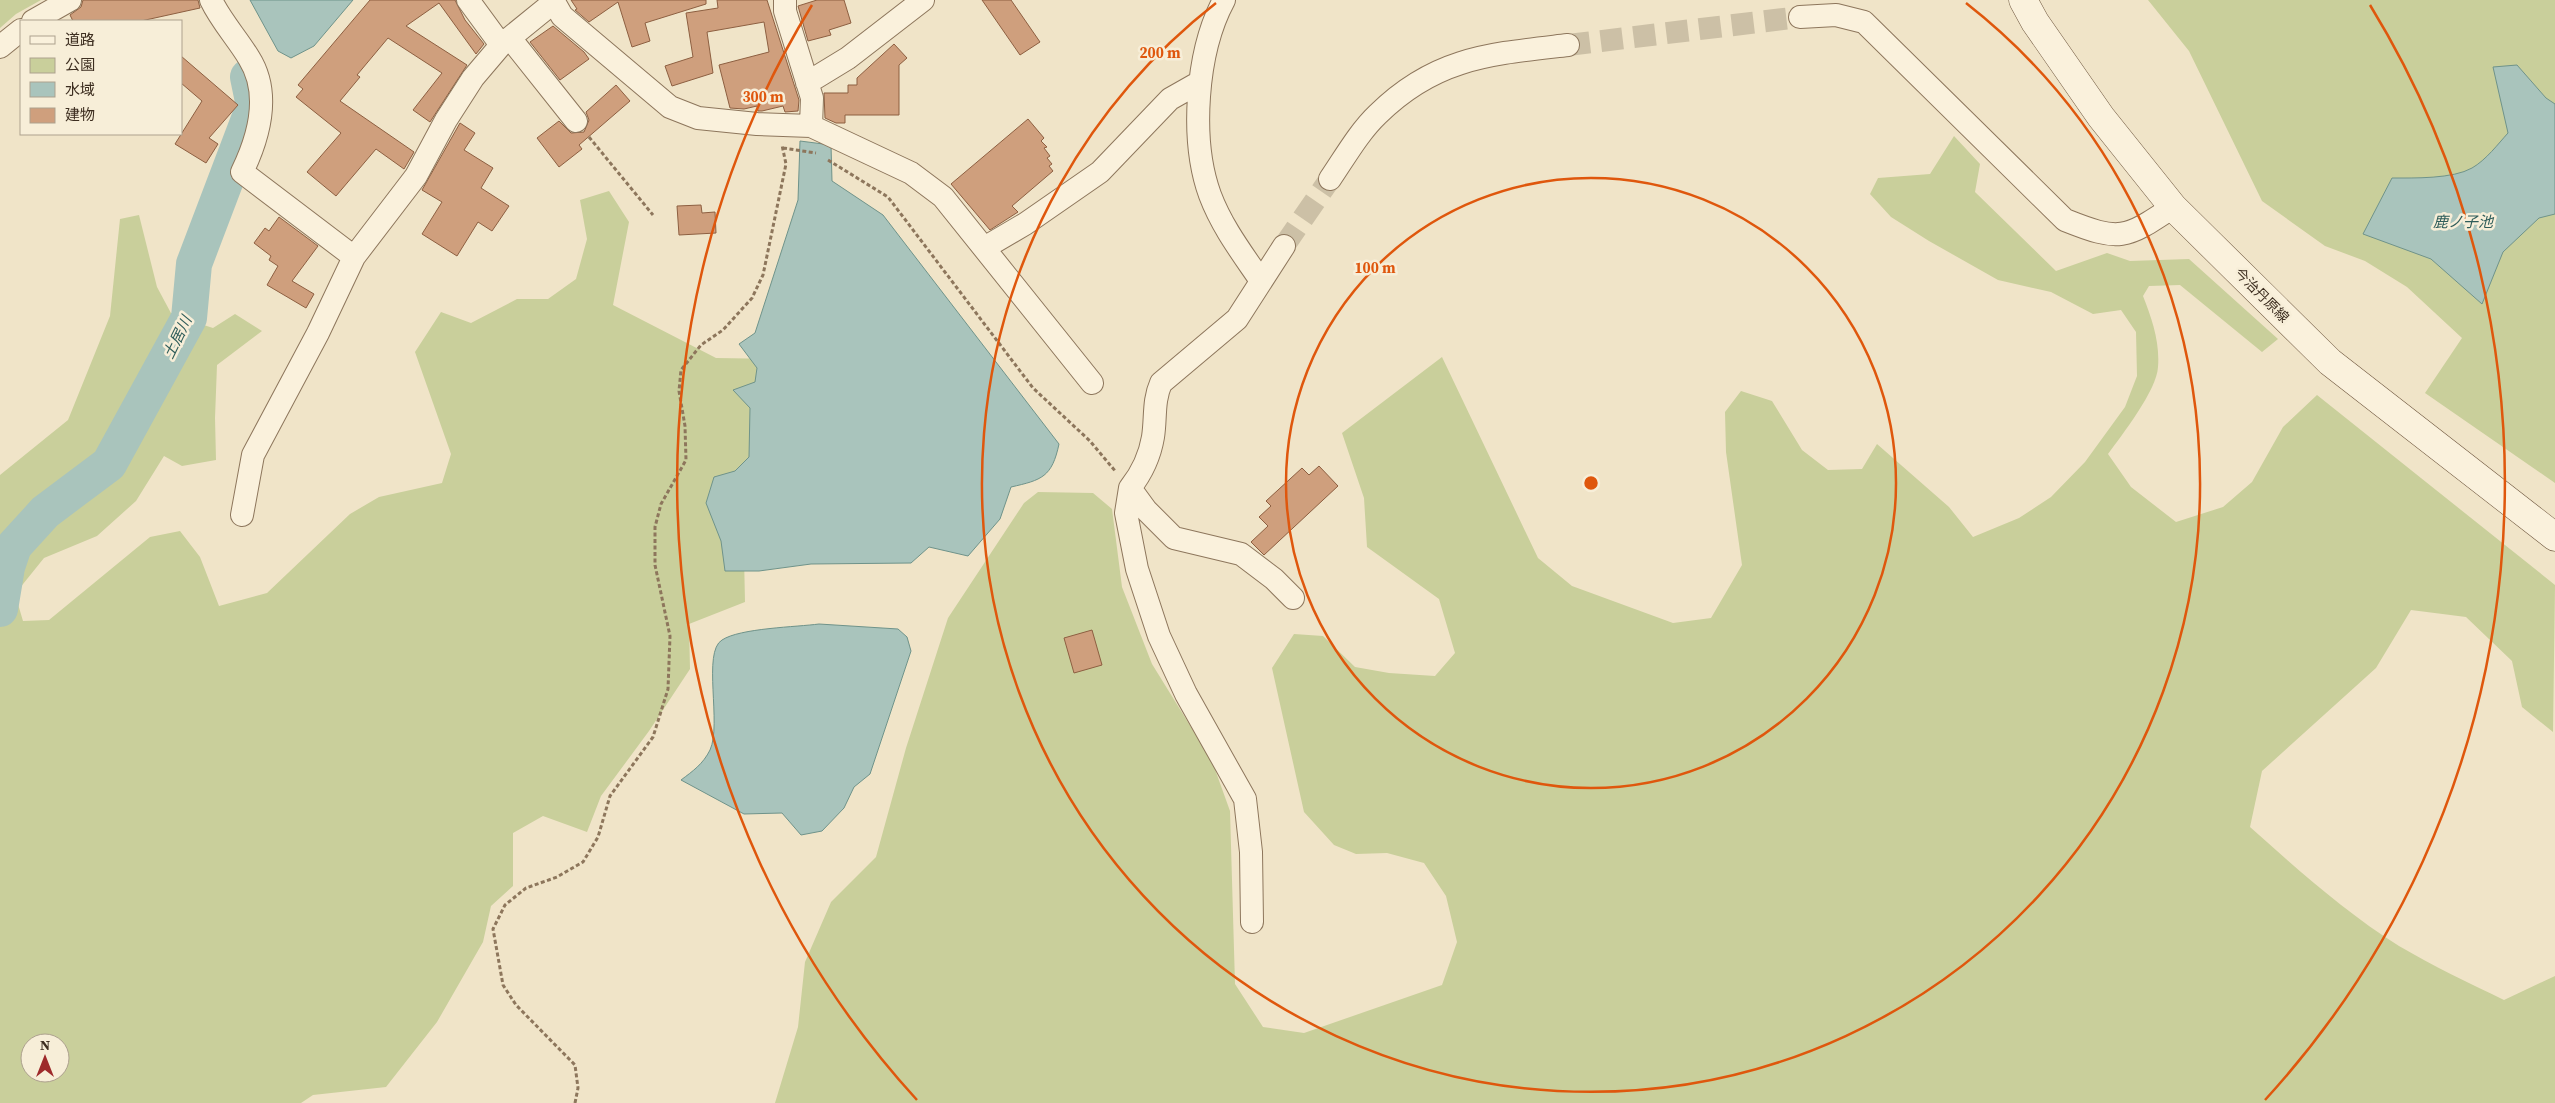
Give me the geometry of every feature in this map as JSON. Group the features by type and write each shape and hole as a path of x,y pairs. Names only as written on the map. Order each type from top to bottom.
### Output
{"main road":[{"name":"今治丹原線","path":"2023,0 2035,22 2101,117 2173,207 2330,362 2555,538"}],"street":[{"path":"35,20 70,0"},
{"path":"211,0 251,60 261,94 260,121 250,156 242,172 354,257"},
{"path":"468,0 576,121"},
{"path":"785,0 786,11 812,98 811,126"},
{"path":"807,82 848,58 923,0"},
{"path":"1224,0 1209,42 1200,82 1198,120 1200,159 1210,194 1226,230 1261,280"},
{"path":"242,515 253,454 318,333 354,257 416,176 446,120 473,78 506,42 553,1 562,16 670,107 698,118 811,126 911,173 943,197 1092,383"},
{"path":"1800,17 1836,15 1864,22 2065,220 2098,233 2127,235 2173,207"},
{"path":"0,47 20,31"},
{"path":"1330,179 1377,114 1432,73 1463,60 1568,45"},
{"path":"984,248 1025,224 1100,172 1170,99 1200,82"},
{"path":"1252,922 1250,852 1245,799 1186,694 1159,636 1137,569 1126,513 1130,488 1139,476 1153,438 1155,397 1161,383 1237,319 1284,246"},
{"path":"1130,488 1146,510 1174,538 1241,554 1274,579 1293,598"}],"path":[{"path":"576,121 653,215"},
{"path":"575,1103 578,1088 575,1065 516,1005 503,985 493,929 506,905 526,888 557,877 583,862 598,837 610,796 654,737 668,689 670,636 655,565 655,526 661,504 686,460 685,426 679,391 681,370 701,345 723,330 752,298 763,276 786,164 777,125"},
{"path":"782,148 818,154"},
{"path":"826,158 888,197 1033,388 1090,441 1130,488"}],"green space":[{"path":"0,0 41,0 16,14 0,28"},
{"path":"2148,0 2555,0 2555,483 2425,393 2462,338 2407,287 2365,261 2325,246 2262,201 2189,51"},
{"path":"1954,136 1980,164 1975,192 2056,271 2107,253 2130,261 2189,259 2278,339 2262,352 2180,285 2149,286 2143,296 2157,340 2158,367 2156,377 2138,412 2108,454 2131,487 2176,522 2223,507 2252,482 2283,427 2317,395 2555,585 2553,732 2522,707 2512,661 2466,617 2411,610 2376,668 2262,771 2250,827 2322,890 2379,933 2438,967 2504,1000 2555,976 2555,1103 775,1103 798,1027 805,962 831,902 876,857 906,748 948,618 1024,503 1038,492 1093,493 1112,509 1122,587 1152,664 1212,761 1230,811 1235,984 1263,1027 1304,1033 1442,985 1457,942 1446,896 1424,863 1387,853 1356,854 1334,845 1304,812 1272,668 1294,634 1323,636 1355,667 1389,673 1435,676 1455,653 1439,599 1367,547 1364,498 1342,433 1442,357 1538,558 1572,586 1673,623 1711,618 1742,565 1726,452 1725,412 1741,391 1772,401 1802,450 1828,470 1862,469 1877,444 1949,507 1973,537 2019,518 2051,497 2085,462 2125,407 2137,376 2136,332 2121,310 2093,314 2051,292 1998,280 1891,217 1870,194 1878,178 1930,174"},
{"path":"609,191 629,222 613,305 716,358 771,359 744,556 745,602 689,624 690,669 649,731 601,796 587,832 543,816 513,833 513,886 491,906 483,942 437,1022 386,1087 313,1095 301,1103 0,1103 0,475 68,420 110,316 120,219 139,215 157,287 172,315 213,328 235,314 262,331 217,365 216,460 182,466 164,456 136,501 97,536 44,558 15,594 23,621 49,620 150,537 180,531 200,557 219,606 267,593 350,514 379,497 442,483 451,454 415,352 441,312 471,323 517,299 548,299 576,279 587,239 580,200"}],"water":[{"path":"250,0 353,0 314,46 291,58 278,51"},
{"name":"鹿ノ子池","path":"2517,65 2546,98 2555,104 2555,214 2539,218 2503,252 2482,304 2431,259 2363,234 2392,178 2433,177 2464,172 2477,165 2496,147 2508,133 2493,67"},
{"path":"800,141 831,145 832,181 883,215 1059,444 1053,464 1044,475 1031,482 1011,487 1000,519 968,556 929,547 911,563 811,564 759,571 725,571 721,541 706,503 714,477 735,471 749,457 750,408 733,390 755,382 757,368 739,344 755,333 798,200"},
{"path":"819,624 898,629 907,637 911,651 870,774 854,787 844,808 822,831 801,835 782,813 744,814 681,780 701,763 710,750 714,724 713,659 716,647 722,640 730,636 755,630"}],"building":[{"path":"83,0 198,0 200,8 146,20 72,20 70,15 81,7"},
{"path":"370,0 455,0 465,20 484,44 476,54 439,3 406,26 467,65 430,122 413,110 442,73 388,38 357,75 360,77 340,101 414,152 404,169 376,149 336,196 307,172 341,133 296,97 303,89 298,85"},
{"path":"571,0 706,0 706,4 645,23 650,41 632,47 618,2 589,22 575,10 577,9"},
{"path":"717,0 767,0 799,100 798,111 785,112 783,106 762,111 758,111 757,106 744,109 730,108 719,65 769,52 764,22 707,32 713,73 672,86 665,66 693,57 686,13 718,8"},
{"path":"817,0 844,0 851,23 829,30 831,35 808,41 798,6"},
{"path":"982,0 1011,0 1040,42 1020,55"},
{"path":"553,26 584,52 589,59 560,80 530,42"},
{"path":"894,44 907,58 899,65 899,115 845,115 845,123 836,123 825,118 824,93 848,93 848,85 857,85 857,78"},
{"path":"182,57 238,105 209,138 218,144 206,163 175,144 202,101 182,84"},
{"path":"616,85 630,101 579,145 582,149 559,167 537,138 559,121 571,133 584,132 589,120 586,112"},
{"path":"1028,119 1044,138 1041,141 1047,147 1044,148 1050,156 1047,158 1052,164 1049,166 1053,171 1012,206 1018,212 990,230 951,184"},
{"path":"460,123 475,133 464,150 493,168 481,188 509,206 492,231 478,222 457,256 422,234 442,202 422,190"},
{"path":"701,205 702,213 715,212 716,233 679,235 677,206"},
{"path":"279,217 318,246 292,281 314,294 306,308 267,285 278,266 269,260 271,256 254,243 265,228 269,231"},
{"path":"1319,466 1338,486 1264,555 1251,542 1268,526 1259,517 1271,506 1266,501 1302,468 1309,475"},
{"path":"1092,630 1102,665 1074,673 1064,638"}],"waterway":[{"name":"土居川","path":"0,609 7,567 14,546 45,512 109,464 189,318 194,264 254,106 248,77"}],"tunnel":[{"path":"1568,45 1800,17"},
{"path":"1284,246 1330,179"}]}
